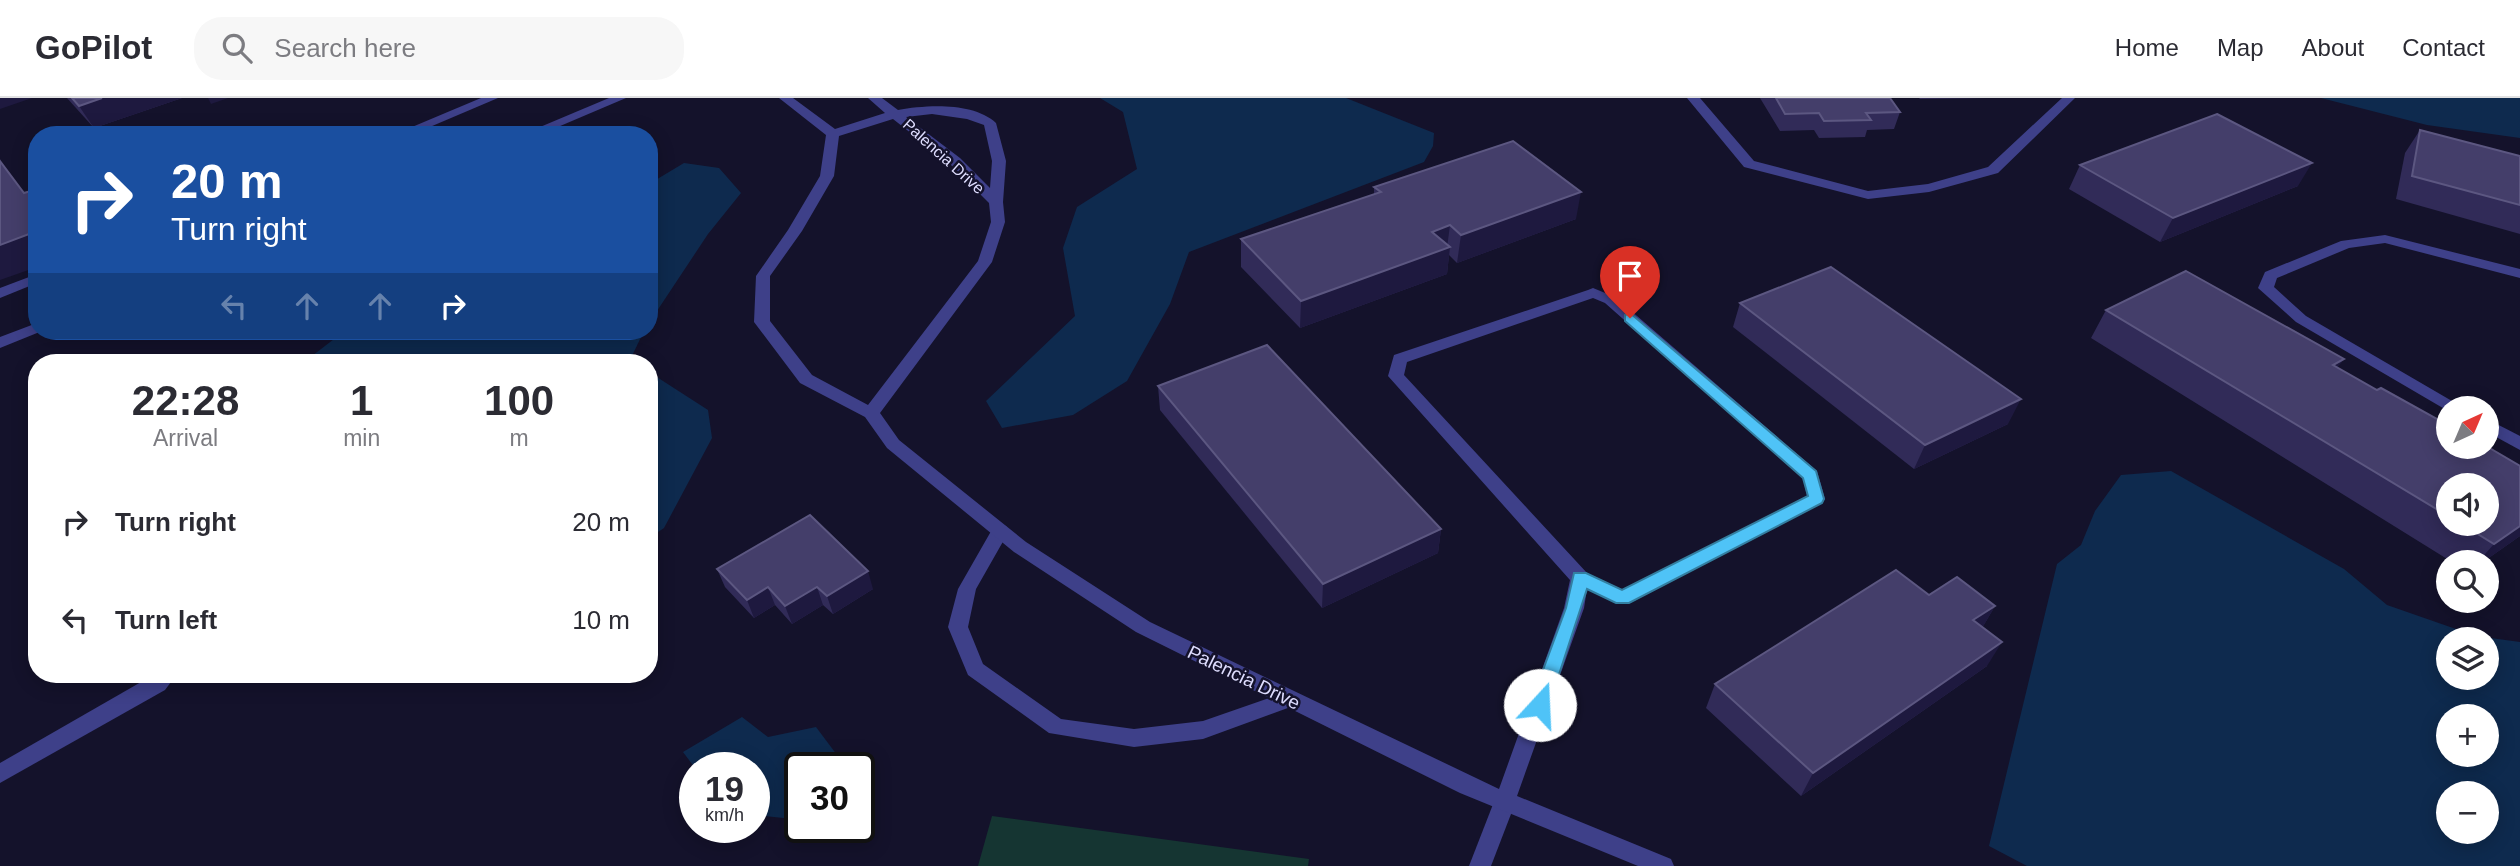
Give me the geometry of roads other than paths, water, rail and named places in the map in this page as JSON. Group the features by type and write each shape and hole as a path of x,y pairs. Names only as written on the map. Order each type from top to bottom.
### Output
{"street":[{"path":"422,126 492,98"},
{"path":"550,126 620,98"},
{"path":"785,98 832,134"},
{"name":"Palencia Drive","path":"874,98 955,162 996,202"},
{"path":"1693,98 1749,164 1868,195 1929,188 1993,170 2068,98"},
{"name":"Palencia Drive","path":"871,413 985,262 998,222 996,202 999,161 990,123 973,111 942,104 892,110 832,134 827,176 795,231 763,276 762,322 806,379 871,413 892,444 1000,531 1143,628 1505,801 1663,866"},
{"path":"2436,397 2301,319 2266,288 2270,275 2346,244 2385,239 2520,274"},
{"path":"0,293 28,282"},
{"path":"1592,293 1610,300 1811,475 1816,499 1622,598 1580,578 1396,376 1400,359 1592,293"},
{"path":"0,343 28,332"},
{"path":"2499,432 2520,444"},
{"path":"1000,531 967,589 958,627 975,669 1056,727 1134,738 1203,730 1289,699"},
{"path":"1480,866 1574,608 1580,578"},
{"path":"0,774 159,683"}],"water":[{"path":"1100,98 1346,98 1434,133 1433,146 1424,162 1189,252 1170,304 1127,381 1073,415 1002,428 986,401 1075,316 1063,248 1077,207 1137,169 1123,112"},
{"path":"2321,98 2520,98 2520,138 2427,125"},
{"path":"684,163 719,168 741,193 708,234 658,309 658,179"},
{"path":"333,340 640,340 633,354 314,354"},
{"path":"658,378 708,410 712,438 664,528 658,532"},
{"path":"2171,471 2344,569 2387,605 2450,627 2436,627 2436,690 2499,690 2499,639 2520,642 2520,866 2027,866 1989,846 2057,564 2081,545 2095,511 2121,475"},
{"path":"742,717 768,737 816,727 835,752 784,752 784,818 770,817 770,752 683,752"}]}
